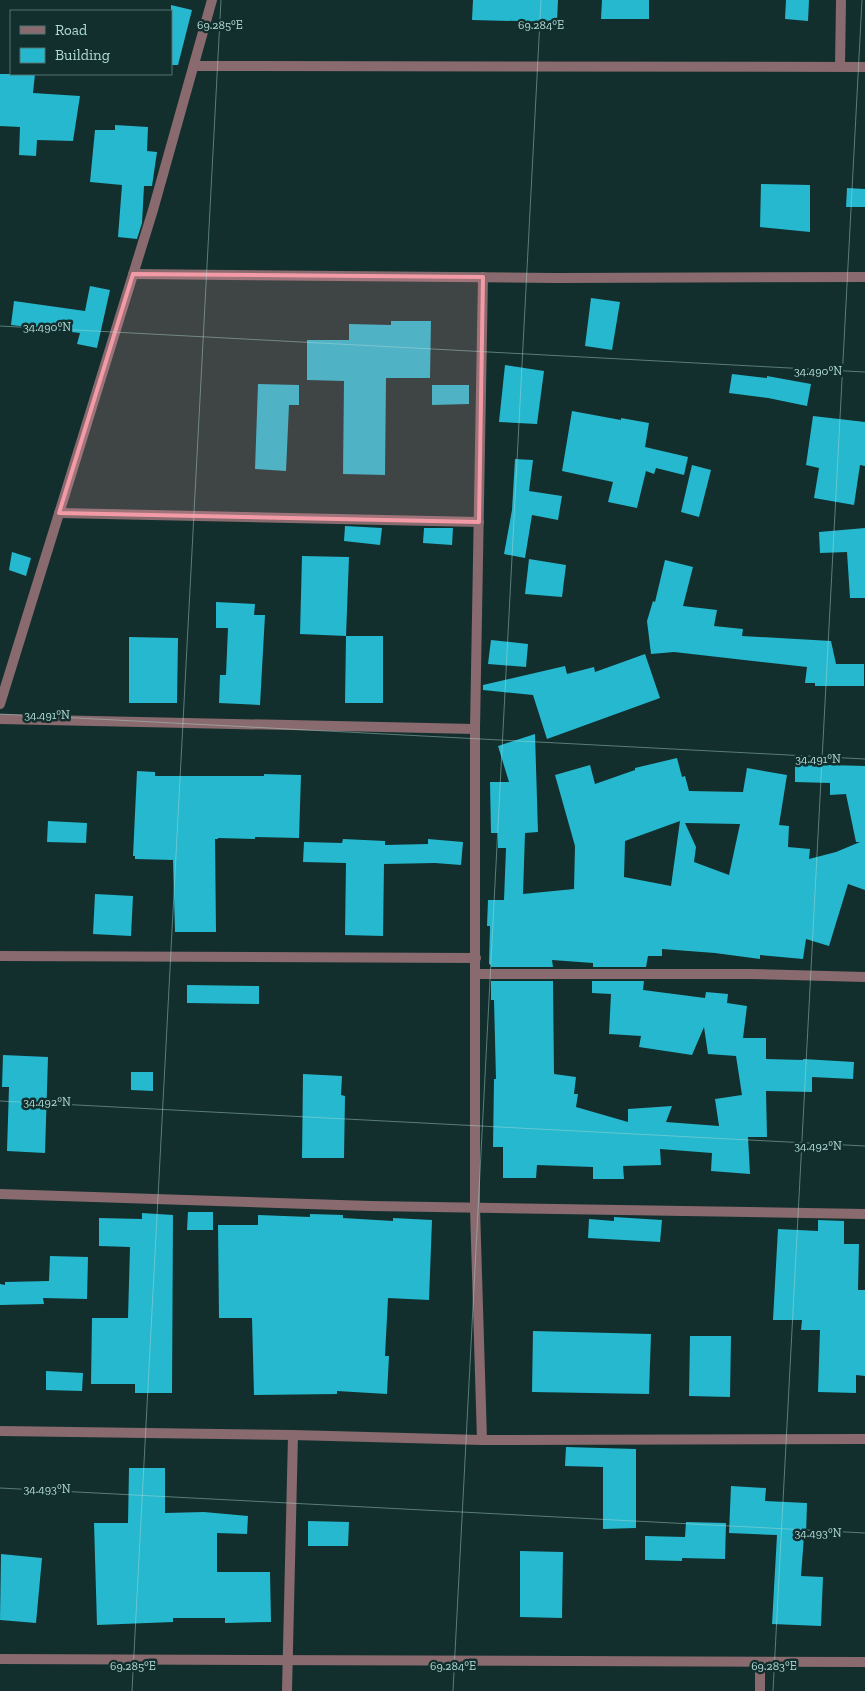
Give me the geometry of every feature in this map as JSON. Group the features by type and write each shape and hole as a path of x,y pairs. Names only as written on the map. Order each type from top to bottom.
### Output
{"street":[{"path":"0,704 133,274 212,0"},
{"path":"840,67 841,0"},
{"path":"194,66 865,67"},
{"path":"133,274 483,277 865,277"},
{"path":"482,1440 475,1208 475,729 483,277"},
{"path":"59,513 478,522"},
{"path":"0,719 475,729"},
{"path":"0,956 476,958"},
{"path":"476,974 751,974 865,977"},
{"path":"0,1194 361,1206 865,1214"},
{"path":"0,1431 482,1440 865,1439"},
{"path":"287,1691 293,1435"},
{"path":"0,1660 288,1659 865,1662"},
{"path":"760,1662 760,1691"}],"highlighted area":[{"path":"133,274 483,277 479,522 59,513"}],"building":[{"path":"473,0 558,0 557,22 472,20"},
{"path":"602,0 649,0 649,19 601,19"},
{"path":"786,0 809,0 808,21 785,19"},
{"path":"171,5 192,10 178,65 172,65"},
{"path":"0,74 35,75 33,93 80,96 73,141 37,140 36,156 19,155 20,127 0,126"},
{"path":"115,125 148,127 147,151 157,152 152,186 144,186 142,223 137,239 118,237 122,185 90,182 95,130 115,130"},
{"path":"761,184 810,185 810,232 760,227"},
{"path":"847,188 865,189 865,207 846,207"},
{"path":"90,286 110,290 97,348 77,344 80,333 11,325 14,301 85,311"},
{"path":"591,298 620,302 612,350 585,346"},
{"path":"391,321 431,321 430,378 386,378 385,475 343,474 344,381 307,380 307,340 349,340 349,324 391,325"},
{"path":"505,365 544,371 537,424 499,422"},
{"path":"732,374 767,378 767,376 811,384 807,406 729,393"},
{"path":"258,384 299,385 299,405 289,405 286,471 255,469"},
{"path":"432,385 469,385 469,404 432,405"},
{"path":"572,411 649,423 645,447 688,457 684,475 656,468 654,474 646,471 637,508 608,502 613,482 562,471"},
{"path":"813,416 865,422 865,466 860,465 854,505 814,498 819,468 806,465"},
{"path":"515,459 533,460 529,491 562,496 558,520 532,515 525,558 504,554 512,510"},
{"path":"692,465 711,470 699,517 681,512"},
{"path":"345,526 382,528 380,545 344,541"},
{"path":"424,528 453,528 452,545 423,543"},
{"path":"865,528 865,598 850,598 847,552 820,553 819,532"},
{"path":"12,552 31,558 26,576 9,570"},
{"path":"302,556 349,557 346,636 300,634"},
{"path":"529,559 566,565 562,597 525,594"},
{"path":"665,560 693,567 683,606 717,610 714,626 743,629 742,636 831,641 836,664 864,664 864,686 815,686 815,683 805,683 807,667 674,652 651,654 647,621 653,601 655,602"},
{"path":"216,602 255,604 254,615 265,615 260,705 219,703 220,675 226,675 228,628 216,628"},
{"path":"346,636 383,636 383,703 345,703"},
{"path":"129,637 178,638 177,703 129,703"},
{"path":"491,640 528,644 526,667 488,664"},
{"path":"645,654 660,698 547,739 533,695 483,690 483,685 565,666 567,674 594,667 595,672"},
{"path":"535,734 538,832 525,833 523,894 574,889 575,846 555,775 590,765 595,784 635,770 635,768 677,758 682,777 685,776 689,791 743,792 747,768 787,775 779,825 789,826 788,847 810,849 809,859 836,852 860,842 856,842 846,794 830,795 830,783 795,782 795,764 865,766 865,890 848,884 829,946 806,939 803,959 760,955 760,959 662,949 662,956 648,956 646,967 593,967 593,963 552,960 553,967 491,967 489,964 490,926 487,926 488,900 504,900 506,848 498,848 498,833 491,833 490,782 509,782 498,746","holes":["680,821 671,886 624,877 625,841","685,823 740,824 729,875 694,862 696,847"]},
{"path":"137,771 155,772 155,776 301,775 299,838 255,837 255,839 215,839 216,932 175,932 173,860 135,859 135,856 133,856"},
{"path":"48,821 87,823 86,843 47,842"},
{"path":"343,839 385,841 385,845 428,844 428,839 463,842 461,865 435,863 384,864 383,936 345,935 346,863 303,862 304,842 342,843"},
{"path":"95,894 133,896 131,936 93,934"},
{"path":"491,981 553,981 554,1074 576,1077 574,1094 578,1094 576,1107 628,1122 628,1109 672,1106 666,1122 719,1126 715,1099 742,1095 736,1056 708,1054 704,1027 692,1055 639,1047 641,1036 609,1034 611,994 592,993 592,981 644,981 643,990 705,998 706,992 728,994 727,1003 747,1006 743,1038 766,1038 766,1059 854,1062 853,1079 812,1077 812,1092 766,1091 767,1137 748,1137 750,1174 711,1171 712,1153 660,1149 661,1165 623,1166 624,1179 593,1179 593,1167 537,1165 536,1178 503,1178 503,1147 493,1147 494,1079 496,1079 494,1000 491,1000"},
{"path":"187,985 259,986 259,1004 187,1003"},
{"path":"3,1055 48,1057 45,1153 7,1151 9,1087 2,1087"},
{"path":"131,1072 153,1072 153,1091 131,1090"},
{"path":"303,1074 342,1076 341,1095 345,1096 344,1158 302,1158"},
{"path":"188,1212 213,1212 213,1230 187,1230"},
{"path":"142,1213 173,1215 172,1393 135,1393 135,1384 91,1384 92,1318 128,1318 130,1247 99,1246 99,1218 142,1219"},
{"path":"310,1214 343,1215 343,1218 393,1221 393,1218 432,1220 429,1300 388,1298 385,1356 389,1356 387,1394 337,1391 337,1394 254,1395 252,1318 219,1318 218,1225 258,1225 258,1215 310,1217"},
{"path":"614,1217 662,1220 660,1242 588,1238 589,1219 614,1221"},
{"path":"818,1220 844,1221 844,1244 859,1244 858,1290 865,1290 865,1376 856,1375 856,1393 818,1392 820,1330 801,1330 802,1320 773,1320 778,1229 818,1231"},
{"path":"50,1256 88,1257 87,1299 43,1298 44,1304 0,1305 0,1284 5,1285 5,1282 49,1281"},
{"path":"533,1331 651,1334 649,1394 532,1392"},
{"path":"690,1336 731,1336 730,1397 689,1396"},
{"path":"46,1371 83,1373 82,1391 46,1390"},
{"path":"566,1447 636,1449 636,1528 603,1529 603,1467 565,1466"},
{"path":"129,1468 165,1468 165,1513 204,1512 248,1516 247,1534 217,1533 217,1572 270,1572 271,1622 225,1623 225,1618 173,1618 173,1622 97,1625 94,1523 128,1523"},
{"path":"731,1486 766,1488 765,1501 807,1503 806,1536 804,1536 801,1576 823,1577 821,1626 772,1624 777,1535 729,1533"},
{"path":"308,1521 349,1522 348,1546 308,1546"},
{"path":"686,1522 726,1523 725,1559 682,1558 682,1561 645,1560 645,1536 685,1537"},
{"path":"520,1551 563,1552 562,1618 520,1617"},
{"path":"1,1554 42,1558 36,1623 0,1620"}]}
